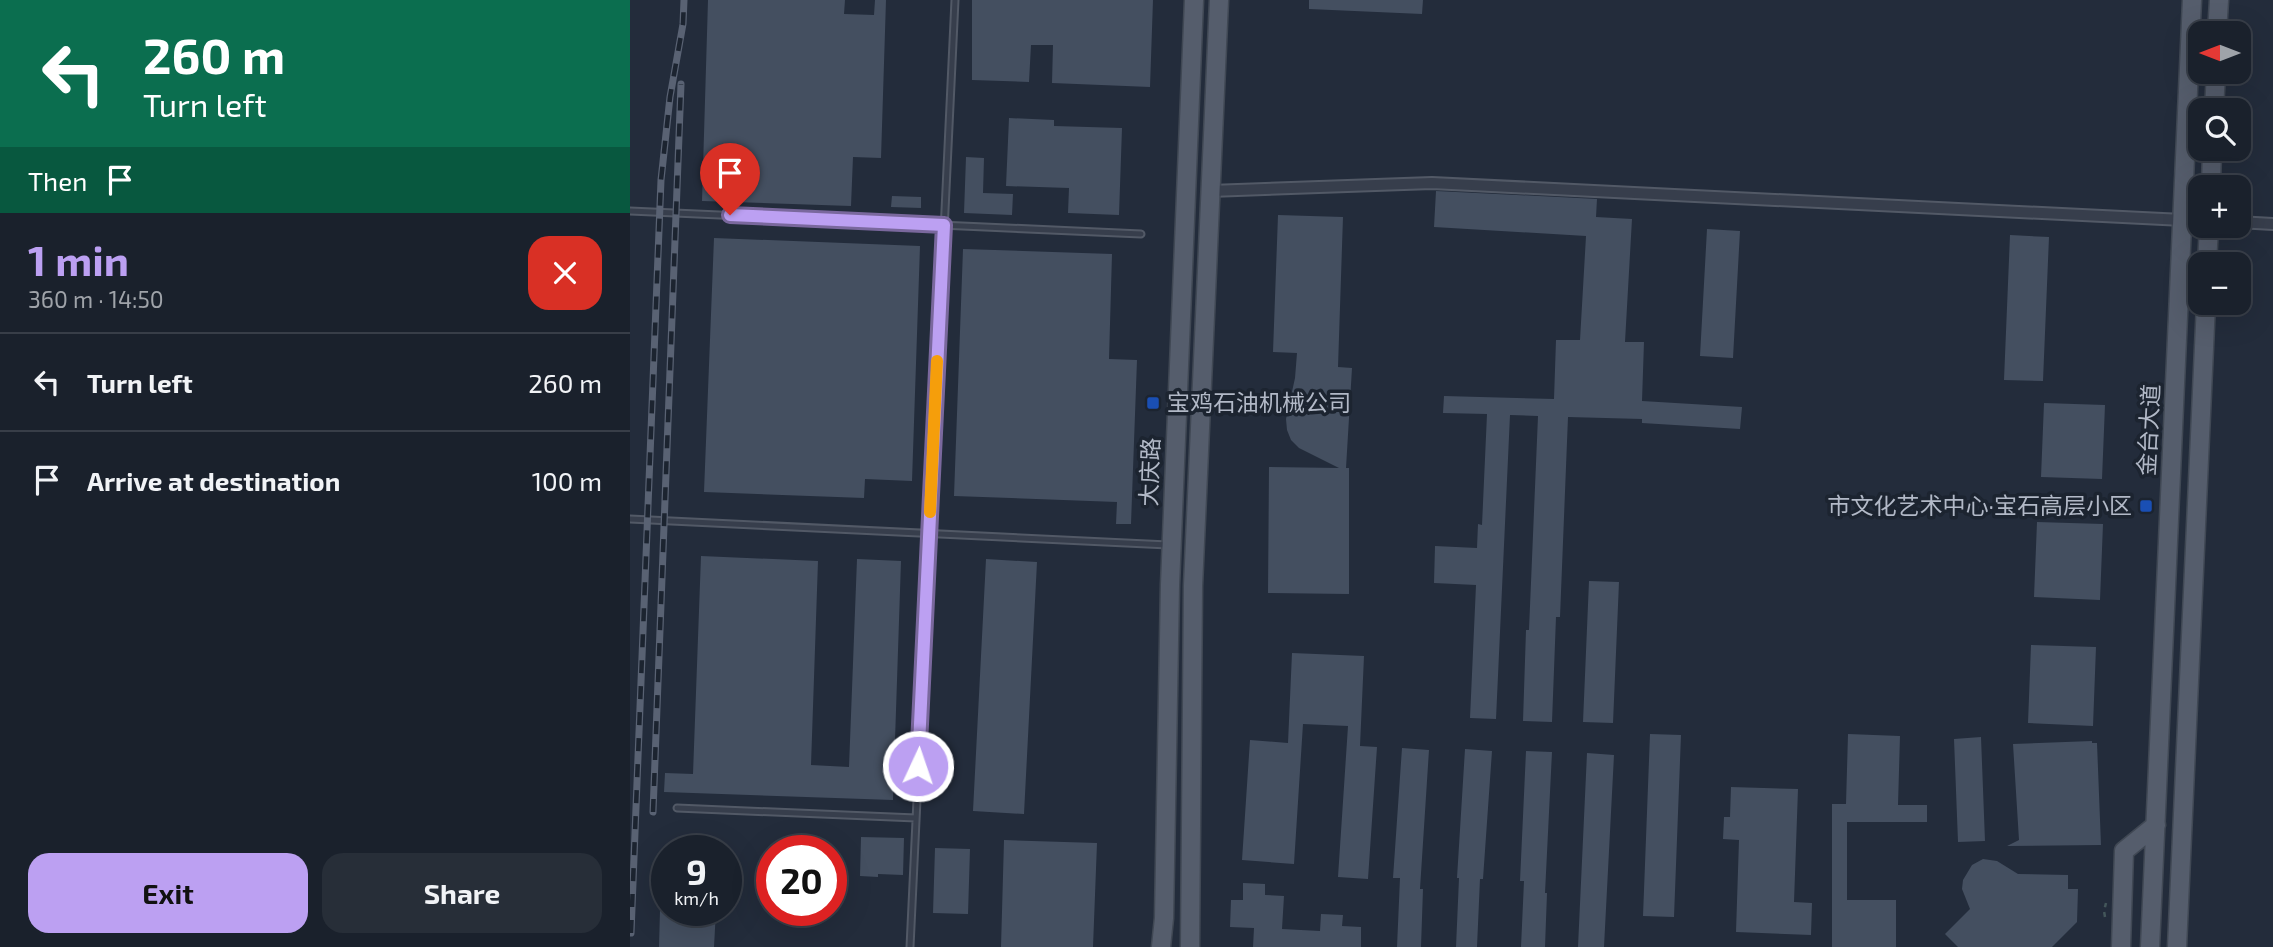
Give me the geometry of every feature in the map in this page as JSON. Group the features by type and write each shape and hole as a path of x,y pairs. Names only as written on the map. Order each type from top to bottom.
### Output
{"main road":[{"name":"大庆路","path":"1161,947 1164,919 1171,545 1194,0"},
{"name":"大庆路","path":"1190,947 1193,586 1219,0"},
{"name":"金台大道","path":"2150,947 2192,0"},
{"path":"2218,21 2219,0"},
{"path":"2177,947 2205,315"},
{"path":"2122,947 2124,851 2156,825"}],"street":[{"path":"1210,191 1433,183 2183,219"},
{"path":"2251,223 2273,224"}],"lane":[{"path":"910,947 955,0"},
{"path":"630,211 1141,234"},
{"path":"630,519 1171,545"},
{"path":"677,808 916,818"}],"building":[{"path":"708,0 845,0 844,14 874,15 875,0 886,0 881,158 853,157 851,206 702,201"},
{"path":"972,0 1153,0 1150,87 1052,83 1053,45 1031,45 1029,82 972,80"},
{"path":"1309,0 1423,0 1422,14 1309,9"},
{"path":"1009,118 1054,120 1054,126 1122,128 1119,215 1068,213 1069,188 1006,186"},
{"path":"966,157 984,158 983,193 1013,194 1012,215 964,213"},
{"path":"1436,191 1597,199 1596,217 1632,219 1625,342 1644,342 1642,401 1742,407 1740,429 1642,423 1642,419 1568,417 1560,617 1556,617 1552,722 1523,721 1538,416 1510,415 1496,719 1470,718 1476,585 1434,583 1435,546 1477,548 1478,524 1482,525 1487,414 1443,413 1444,396 1554,399 1556,340 1580,340 1586,236 1434,227"},
{"path":"892,196 921,197 921,208 891,207"},
{"path":"1278,215 1343,217 1338,367 1352,368 1346,468 1349,468 1349,594 1268,593 1269,467 1339,468 1299,448 1291,440 1287,430 1286,419 1295,378 1297,353 1273,352"},
{"path":"1707,229 1740,231 1733,358 1700,356"},
{"path":"2010,235 2049,237 2043,381 2004,380"},
{"path":"714,238 920,246 912,481 865,479 864,498 704,492"},
{"path":"963,249 1112,254 1109,359 1137,360 1131,524 1116,524 1117,502 954,496"},
{"path":"2044,403 2105,405 2102,479 2041,477"},
{"path":"2037,522 2103,524 2100,600 2034,597"},
{"path":"701,556 818,561 811,765 849,767 857,559 901,561 893,800 664,792 665,773 693,774"},
{"path":"986,559 1037,562 1024,814 973,811"},
{"path":"1589,581 1619,582 1613,723 1583,722"},
{"path":"2031,645 2096,647 2093,726 2028,723"},
{"path":"1292,653 1364,656 1360,746 1377,747 1368,879 1338,877 1348,726 1303,724 1294,864 1242,860 1250,740 1288,743"},
{"path":"1650,734 1681,735 1674,917 1643,916"},
{"path":"1848,734 1900,736 1898,805 1927,805 1927,822 1847,822 1847,900 1896,900 1896,947 1832,947 1832,804 1846,804"},
{"path":"1981,737 1985,841 1958,842 1954,739"},
{"path":"2097,743 2101,845 2007,846 2019,840 2013,744"},
{"path":"1402,748 1429,750 1420,889 1423,889 1421,947 1397,947 1400,878 1393,878"},
{"path":"1465,749 1492,751 1483,879 1480,879 1477,947 1456,947 1457,878"},
{"path":"1526,751 1552,752 1545,947 1521,947 1524,881 1520,881"},
{"path":"1587,753 1614,755 1604,947 1578,947"},
{"path":"1731,787 1798,789 1794,902 1812,903 1811,935 1736,932 1739,840 1723,839 1724,817 1730,817"},
{"path":"861,837 904,838 903,875 860,876"},
{"path":"1004,840 1097,843 1093,947 1001,947"},
{"path":"935,848 970,849 968,914 933,913"},
{"path":"1983,859 1997,861 2018,874 2068,875 2068,889 2078,889 2077,922 2052,947 1958,947 1945,934 1970,909 1962,889 1963,880 1972,865"},
{"path":"1243,883 1265,884 1265,895 1284,896 1282,929 1320,931 1321,914 1343,915 1342,926 1361,927 1361,947 1253,947 1254,928 1230,927 1231,900 1243,900"},
{"path":"660,926 715,926 714,947 659,947"}],"railway":[{"path":"631,933 661,180 684,0"},
{"path":"653,812 681,84"}],"slow traffic":[{"path":"930,512 937,361"}],"place":[{"name":"宝鸡石油机械公司","path":"1153,403"},
{"name":"市文化艺术中心·宝石高层小区","path":"2146,506"}],"route":[{"path":"730,215 944,225 918,766"}]}
